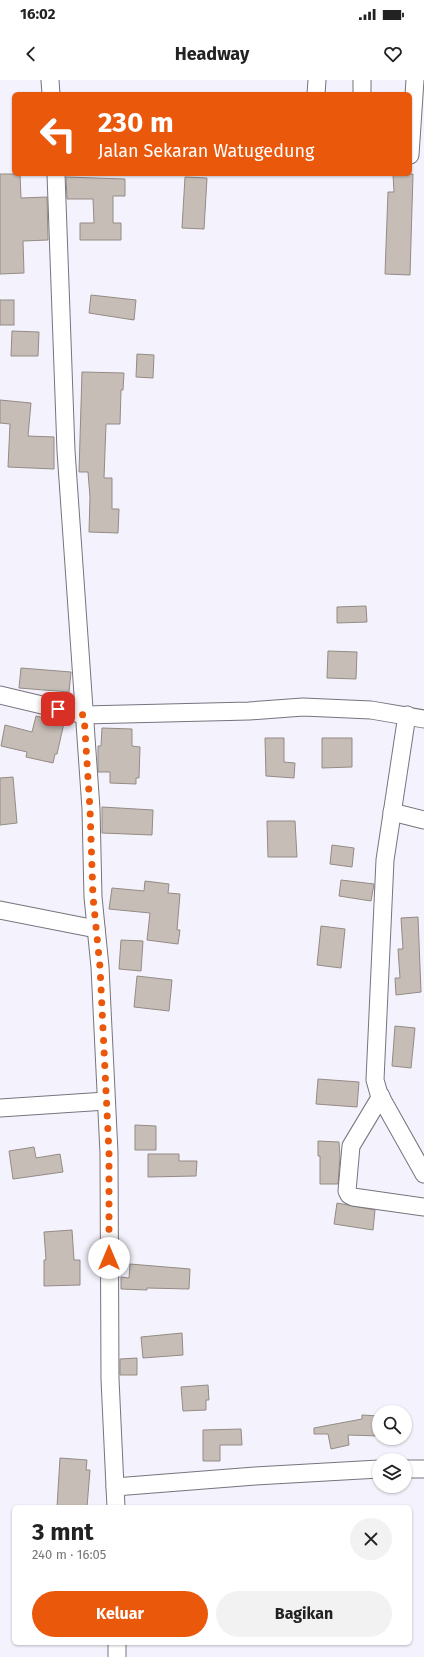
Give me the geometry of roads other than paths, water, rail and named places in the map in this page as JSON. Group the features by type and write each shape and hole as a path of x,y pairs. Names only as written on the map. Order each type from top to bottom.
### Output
{"street":[{"path":"50,80 51,92"},
{"path":"316,92 317,80"},
{"path":"362,80 362,92"},
{"path":"412,125 415,80"},
{"path":"412,155 424,155"},
{"path":"56,176 66,451 84,715 96,929 100,967 109,1153 110,1379 116,1505"},
{"path":"0,695 84,715 249,711 303,707 371,710 424,719"},
{"path":"407,715 385,860 375,1080 381,1096 424,1174"},
{"path":"392,812 424,820"},
{"path":"0,910 96,929"},
{"path":"381,1096 351,1146 347,1191 353,1198 424,1207"},
{"path":"0,1108 106,1101"},
{"path":"115,1487 247,1476 372,1469"},
{"path":"412,1469 424,1469"},
{"path":"117,1645 117,1657"}]}
